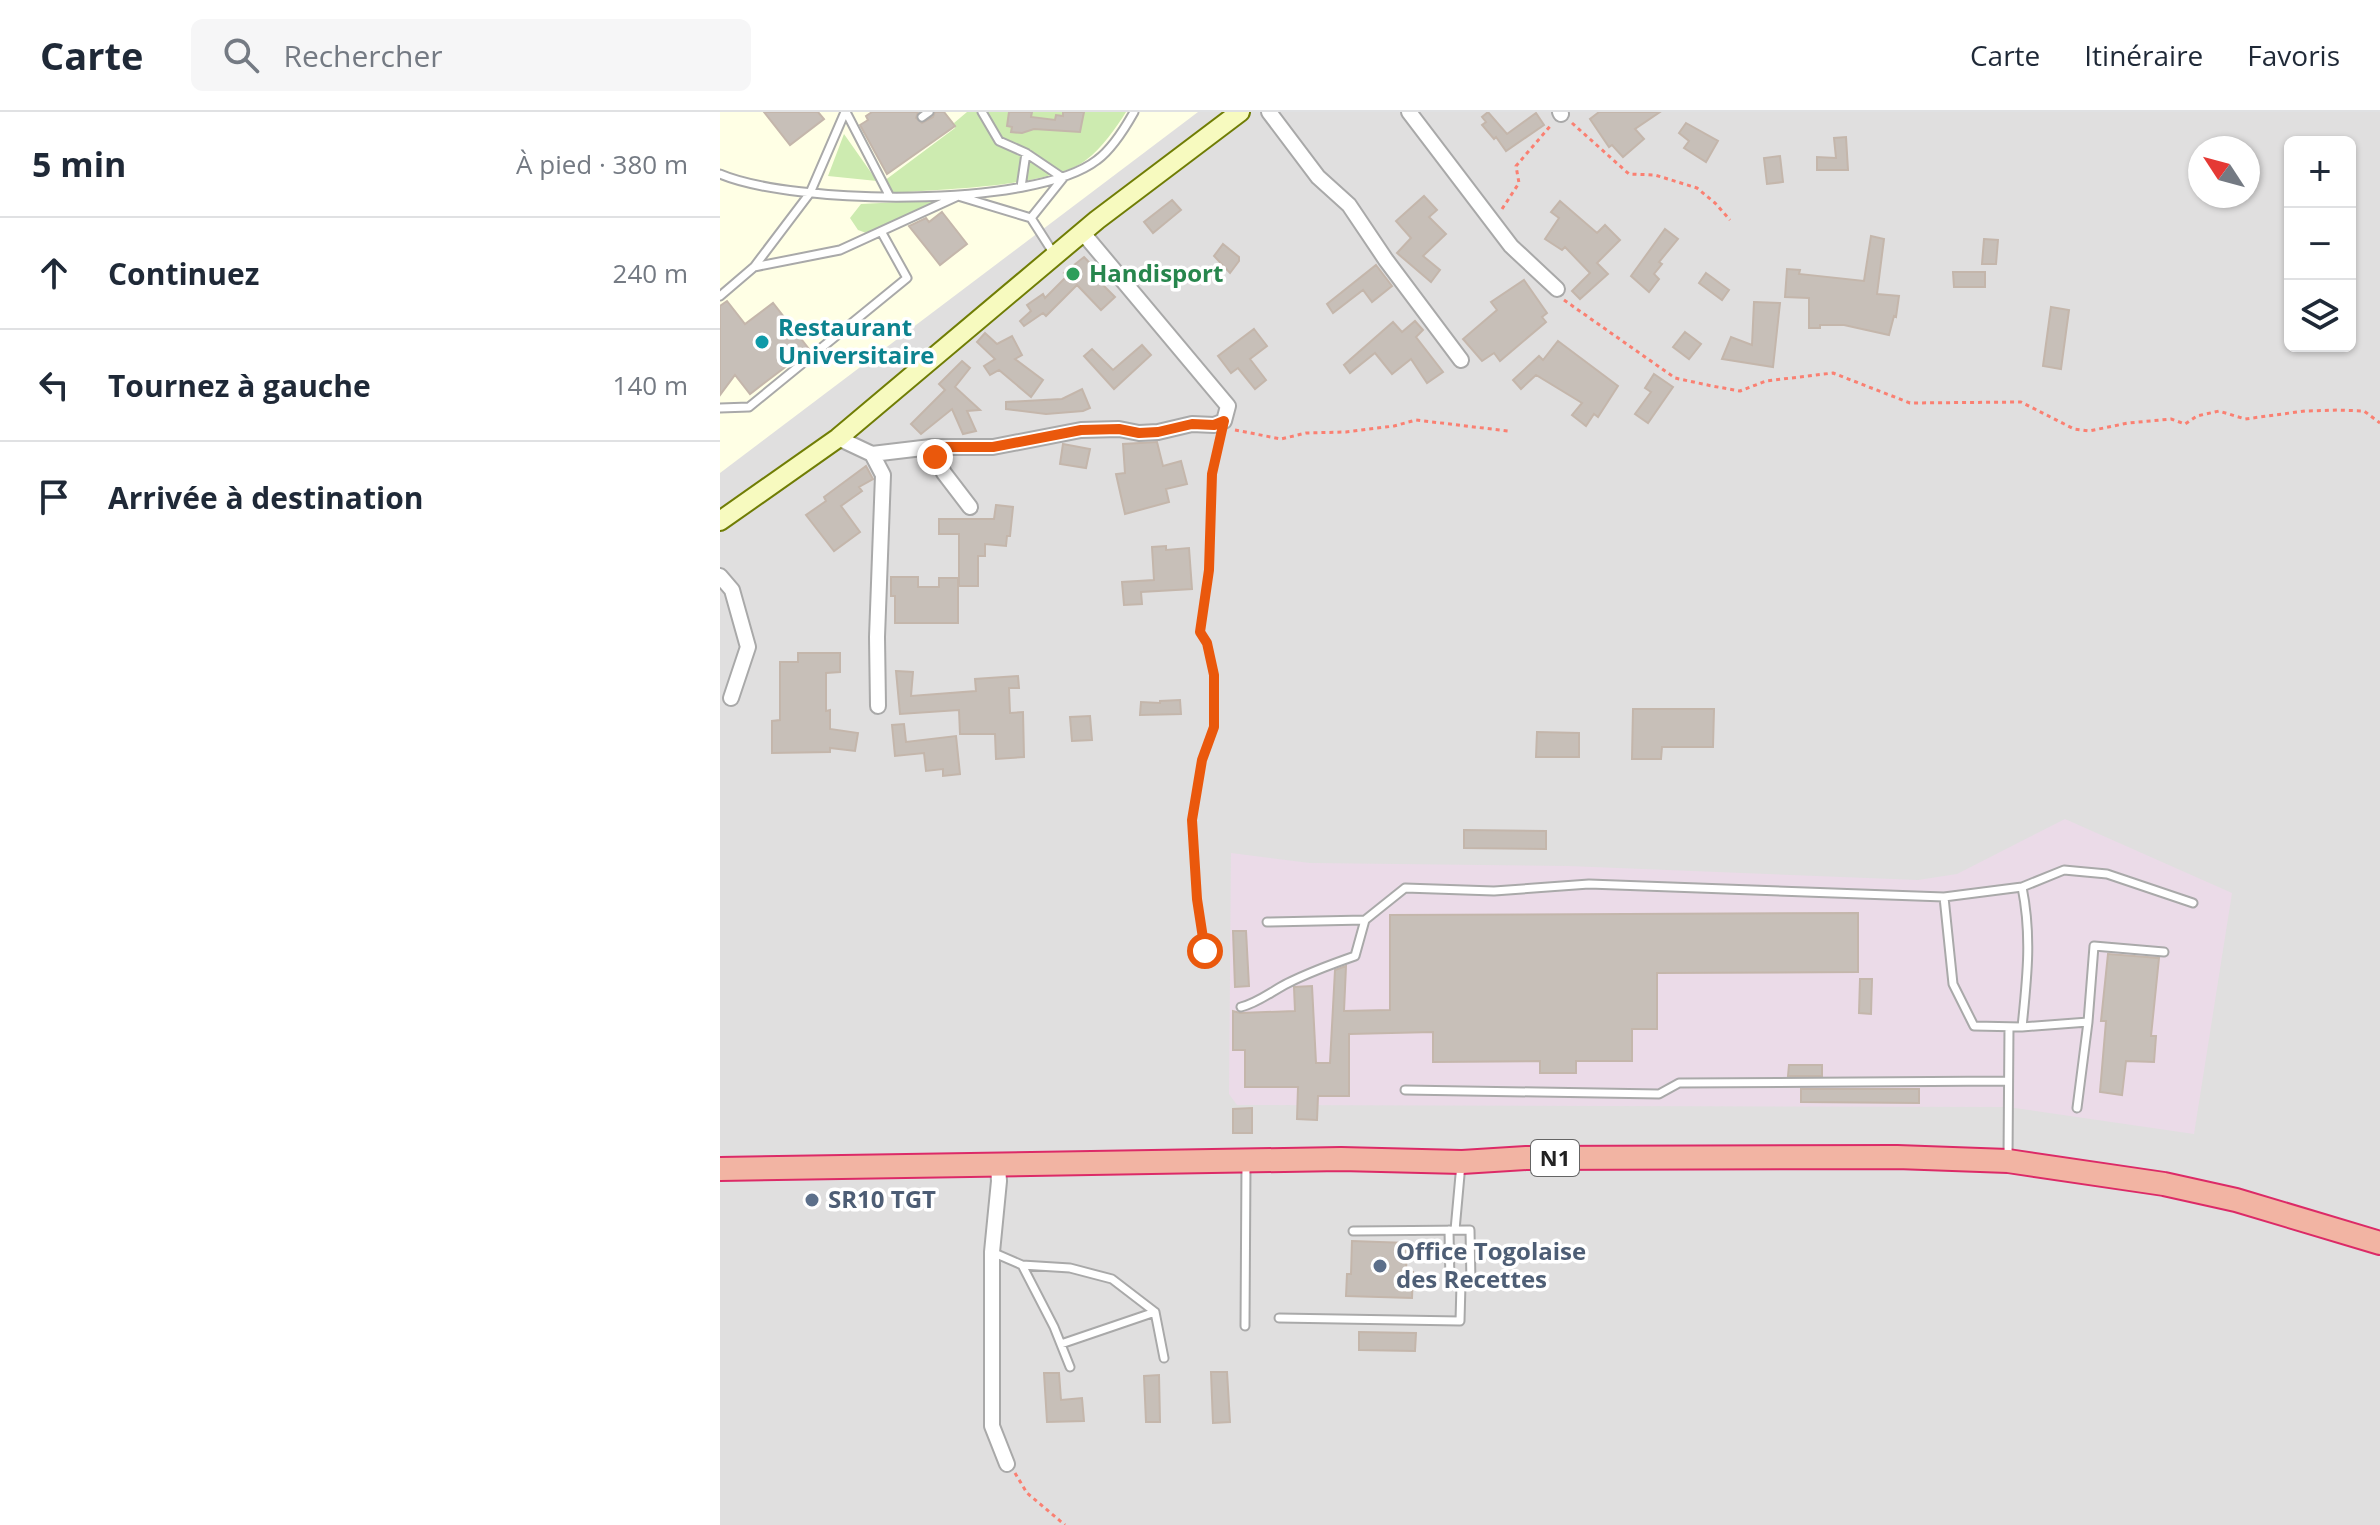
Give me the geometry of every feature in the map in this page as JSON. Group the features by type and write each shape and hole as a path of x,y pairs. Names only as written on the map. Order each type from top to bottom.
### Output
{"highway":[{"name":"N1","path":"720,1169 1341,1159 1462,1162 1526,1158 1883,1157 2008,1161 2164,1184 2236,1200 2380,1243"}],"main road":[{"path":"720,521 838,438 1097,220 1240,112"}],"street":[{"path":"1269,112 1318,177 1349,205 1461,360"},
{"path":"1409,112 1511,246 1557,289"},
{"path":"838,438 872,454 931,447 993,447 1081,430 1119,429 1148,433 1192,424 1219,425 1224,421 1228,406 1083,233"},
{"path":"931,447 944,473 970,507"},
{"path":"872,454 883,475 877,637 878,706"},
{"path":"720,576 732,590 748,647 731,698"},
{"path":"998,1166 992,1252 992,1426 1007,1464"}],"lane":[{"path":"720,296 754,267 810,193 845,112"},
{"path":"845,112 890,197"},
{"path":"982,112 999,141 1026,153 1063,178"},
{"path":"720,174 735,180 810,193 890,197 958,196 1021,187 1063,178 1097,160 1134,112"},
{"path":"1021,187 1026,153"},
{"path":"1031,218 1063,178"},
{"path":"754,267 840,250 958,196 1031,218 1055,256"},
{"path":"720,408 749,407 907,278 882,233"},
{"path":"1241,1007 1251,1005 1311,971 1355,956 1365,920 1405,888 1494,891 1589,884 1944,897 2022,887 2064,870 2107,874 2193,903"},
{"path":"2022,887 2028,918 2029,955 2022,1027"},
{"path":"1944,897 1953,984 1974,1026 2022,1027 2088,1022"},
{"path":"1267,922 1365,920"},
{"path":"2077,1108 2094,946 2164,952"},
{"path":"2008,1161 2009,1027"},
{"path":"1405,1090 1659,1094 1679,1083 2007,1081"},
{"path":"1245,1326 1246,1161"},
{"path":"1353,1231 1452,1230 1470,1230 1471,1283 1450,1284 1452,1230 1462,1162"},
{"path":"992,1252 1022,1265 1070,1268 1112,1279 1155,1312 1164,1358"},
{"path":"1022,1265 1070,1367"},
{"path":"1279,1318 1460,1321 1461,1284"},
{"path":"1061,1344 1155,1312"}],"path":[{"path":"1494,223 1519,183 1516,166 1560,113 1629,174 1655,175 1697,188 1730,220"},
{"path":"1557,289 1568,305 1598,322 1675,378 1740,391 1766,381 1833,373 1910,403 2021,402 2074,429 2089,431 2171,419 2185,424 2197,416 2219,411 2245,419 2305,411 2364,411 2380,423"},
{"path":"1205,951 1197,899 1192,820 1202,760 1214,727 1214,675 1207,643 1200,632 1209,570 1212,474 1223,428 1281,439 1306,433 1394,426 1416,420 1508,431"},
{"path":"1007,1464 1027,1493 1065,1525"}],"shaded area":[{"path":"720,112 2380,112 2380,1525 720,1525"},
{"path":"720,112 1198,112 720,473"},
{"path":"2065,819 2232,893 2194,1134 2008,1107 1237,1105 1229,1094 1231,853 1310,863 1568,866 1918,880 1957,874"}],"green space":[{"path":"967,112 1126,112 1098,150 1070,169 994,185 893,193 884,181 955,128 954,123"},
{"path":"844,134 877,181 828,176"},
{"path":"939,200 869,234 858,230 850,218 861,204"}],"building":[{"path":"764,112 818,112 824,119 790,145"},
{"path":"872,112 918,112 916,118 922,123 933,117 935,112 944,112 955,126 887,174 860,125 868,120 866,116"},
{"path":"1009,112 1032,112 1031,117 1055,120 1056,115 1063,116 1063,112 1084,112 1080,132 1034,129 1022,133 1011,132 1012,127 1007,126"},
{"path":"1488,112 1507,134 1536,113 1544,125 1506,151 1482,125 1486,122 1482,117"},
{"path":"1599,112 1660,112 1635,129 1644,139 1623,157 1612,145 1609,147 1590,119"},
{"path":"1686,123 1718,141 1706,162 1684,148 1689,141 1679,133"},
{"path":"1846,137 1848,170 1817,170 1817,157 1836,158 1834,138"},
{"path":"1780,156 1783,182 1767,184 1764,158"},
{"path":"1424,196 1437,210 1429,217 1446,234 1423,256 1440,270 1431,282 1397,253 1411,238 1396,221"},
{"path":"1172,200 1181,210 1153,233 1144,222"},
{"path":"1560,201 1597,233 1605,225 1620,240 1597,263 1608,274 1580,299 1572,291 1590,273 1565,247 1562,250 1545,239 1559,218 1551,212"},
{"path":"942,212 967,244 940,265 909,226 926,218 929,222"},
{"path":"1665,229 1678,239 1659,262 1662,264 1654,274 1659,279 1649,292 1631,276"},
{"path":"1871,236 1884,239 1877,294 1899,296 1889,335 1844,325 1809,328 1809,298 1785,297 1787,269 1800,270 1799,274 1864,281"},
{"path":"1984,239 1998,240 1996,264 1982,264"},
{"path":"1223,244 1239,257 1230,273 1214,256"},
{"path":"1084,257 1106,280 1102,284 1115,297 1101,310 1077,285 1046,316 1043,313 1024,326 1020,321 1031,311 1027,305 1043,294 1045,298 1067,276 1064,273"},
{"path":"1376,265 1392,286 1372,302 1363,290 1333,313 1327,304"},
{"path":"1953,272 1985,272 1985,287 1954,287"},
{"path":"1706,273 1729,290 1722,300 1699,283"},
{"path":"1524,280 1547,313 1542,317 1546,322 1500,361 1494,353 1482,361 1463,339 1497,310 1491,302"},
{"name":"Restaurant Universitaire","path":"727,301 745,324 773,303 809,349 750,394 735,375 720,395 720,306"},
{"path":"1754,302 1780,303 1773,367 1722,359 1731,337 1752,345"},
{"path":"2051,307 2069,310 2061,369 2043,366"},
{"path":"1415,321 1423,330 1416,337 1443,372 1427,383 1411,359 1392,374 1375,353 1350,373 1344,365 1393,322 1402,332"},
{"path":"1254,329 1267,346 1250,359 1266,380 1255,389 1238,368 1231,373 1218,356"},
{"path":"1685,332 1701,344 1689,359 1673,347"},
{"path":"985,333 997,344 1012,336 1022,355 1015,359 1043,380 1031,397 999,370 990,375 984,366 995,359 977,342"},
{"path":"1558,341 1618,386 1598,417 1594,414 1586,426 1572,415 1582,403 1536,375 1521,389 1513,380 1539,356 1543,360"},
{"path":"1142,345 1151,355 1114,389 1084,356 1092,349 1113,370"},
{"path":"962,361 970,368 955,387 980,410 967,411 976,431 963,434 952,409 921,434 911,424 945,390 939,384"},
{"path":"1654,374 1673,387 1648,423 1635,414 1651,392 1645,388"},
{"path":"1082,389 1090,408 1083,411 1046,414 1006,409 1006,402 1062,399"},
{"path":"1157,442 1163,466 1181,461 1187,484 1166,489 1169,502 1125,514 1116,474 1125,473 1123,444"},
{"path":"1063,444 1090,449 1086,468 1060,464"},
{"path":"866,466 873,479 859,487 862,491 841,506 860,532 834,551 806,515 826,501 824,497"},
{"path":"996,505 1013,507 1006,546 985,544 985,556 978,556 978,586 959,586 959,534 939,534 939,519 994,519"},
{"path":"1166,546 1166,550 1189,548 1192,589 1141,592 1142,604 1124,605 1122,582 1154,580 1152,547"},
{"path":"891,577 918,577 918,587 939,587 939,578 958,578 958,623 895,623"},
{"path":"798,653 840,653 840,672 826,673 826,711 830,710 830,729 858,733 855,751 830,748 830,752 772,753 772,721 780,720 780,662 798,662"},
{"path":"896,671 913,672 911,696 976,691 975,679 1018,676 1019,688 1009,688 1010,713 1023,712 1024,757 996,759 995,734 960,734 959,710 900,714"},
{"path":"1180,700 1181,714 1140,715 1141,702"},
{"path":"1633,709 1714,709 1713,747 1662,747 1661,759 1632,759"},
{"path":"1090,716 1092,740 1072,741 1070,717"},
{"path":"904,724 906,742 956,736 960,774 943,776 943,769 926,771 924,753 895,756 892,725"},
{"path":"1537,732 1579,733 1579,757 1536,757"},
{"path":"1464,830 1546,831 1546,849 1464,848"},
{"path":"1858,913 1858,972 1657,973 1657,1029 1632,1029 1632,1061 1576,1061 1576,1073 1540,1073 1540,1061 1433,1062 1433,1032 1349,1034 1349,1096 1318,1096 1317,1120 1297,1119 1298,1087 1245,1087 1245,1050 1233,1050 1233,1011 1295,1011 1294,987 1312,986 1316,1063 1330,1063 1335,970 1346,966 1344,1011 1390,1010 1390,915"},
{"path":"1233,931 1246,931 1249,986 1235,987"},
{"path":"2108,954 2159,958 2151,1036 2156,1036 2154,1062 2126,1061 2122,1095 2100,1092 2106,1021 2101,1021"},
{"path":"1860,979 1872,979 1871,1014 1859,1013"},
{"path":"1789,1065 1822,1065 1822,1076 1788,1076"},
{"path":"1801,1089 1919,1089 1919,1103 1801,1102"},
{"path":"1252,1108 1252,1133 1233,1133 1233,1109"},
{"path":"1352,1241 1407,1243 1406,1272 1413,1272 1412,1298 1346,1296 1347,1274 1351,1274"},
{"path":"1359,1332 1416,1333 1415,1351 1359,1350"},
{"path":"1211,1372 1227,1372 1230,1422 1213,1423"},
{"path":"1044,1373 1059,1373 1061,1400 1082,1398 1084,1421 1047,1422"},
{"path":"1159,1375 1160,1422 1146,1422 1144,1376"}],"place":[{"name":"Handisport","path":"1073,274"},
{"name":"Restaurant Universitaire","path":"762,342"},
{"name":"SR10 TGT","path":"812,1200"},
{"name":"Office Togolaise des Recettes","path":"1380,1266"}],"route":[{"path":"935,457 931,447 993,447 1081,430 1158,432 1192,424 1219,425 1224,421 1212,474 1209,570 1200,632 1207,643 1214,675 1214,727 1202,760 1192,820 1197,899 1205,951"}]}
